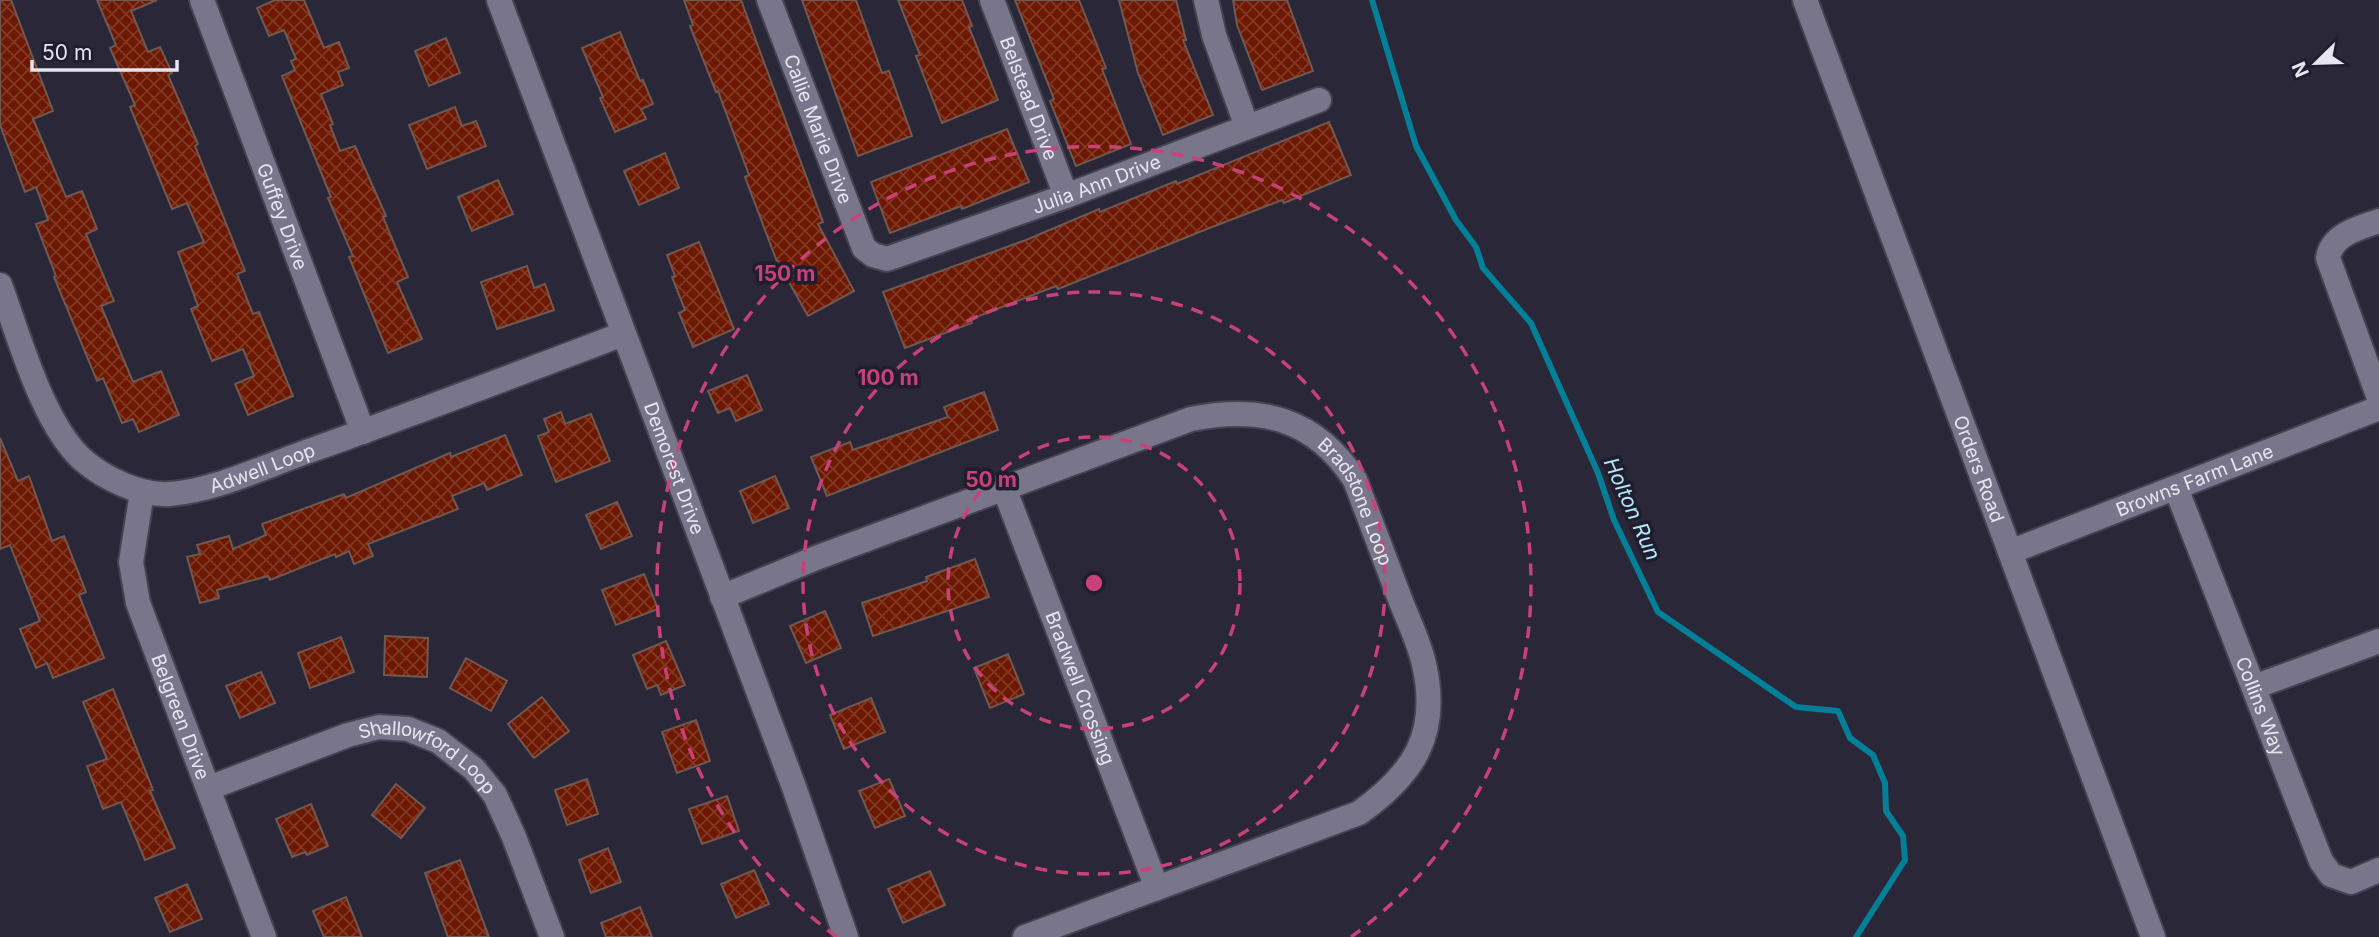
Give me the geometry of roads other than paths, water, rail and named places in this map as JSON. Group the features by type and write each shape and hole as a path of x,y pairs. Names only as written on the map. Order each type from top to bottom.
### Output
{"street":[{"name":"Guffey Drive","path":"202,0 363,432"},
{"name":"Demorest Drive","path":"499,0 794,787 846,937"},
{"name":"Callie Marie Drive","path":"769,0 864,248 873,255"},
{"name":"Belstead Drive","path":"992,0 1066,196"},
{"path":"1206,0 1214,35 1247,127"},
{"name":"Orders Road","path":"1805,0 2153,937"},
{"name":"Julia Ann Drive","path":"873,255 887,259 1066,196 1319,100"},
{"path":"2379,220 2346,233 2333,244 2328,258 2379,398"},
{"name":"Adwell Loop","path":"0,285 54,426 83,460 108,477 142,492 169,494 206,487 363,432 624,334"},
{"name":"Browns Farm Lane","path":"2010,552 2379,408"},
{"name":"Bradstone Loop","path":"722,597 816,558 1191,419 1220,413 1276,417 1301,427 1343,461 1355,480 1424,663 1429,704 1428,723 1419,750 1402,777 1384,795 1359,813 1025,937"},
{"name":"Bradwell Crossing","path":"1004,488 1157,888"},
{"name":"Collins Way","path":"2176,488 2321,861 2331,875 2351,881 2379,870"},
{"name":"Belgreen Drive","path":"142,492 131,562 138,603 264,937"},
{"path":"2254,687 2379,641"},
{"name":"Shallowford Loop","path":"209,788 348,735 379,727 408,729 438,741 474,769 495,795 552,937"}],"waterway":[{"name":"Holton Run","path":"1372,0 1416,146 1456,220 1476,247 1483,268 1531,323 1598,473 1614,520 1658,612 1796,707 1838,711 1850,738 1873,755 1885,783 1886,811 1903,836 1905,860 1856,937"}]}
